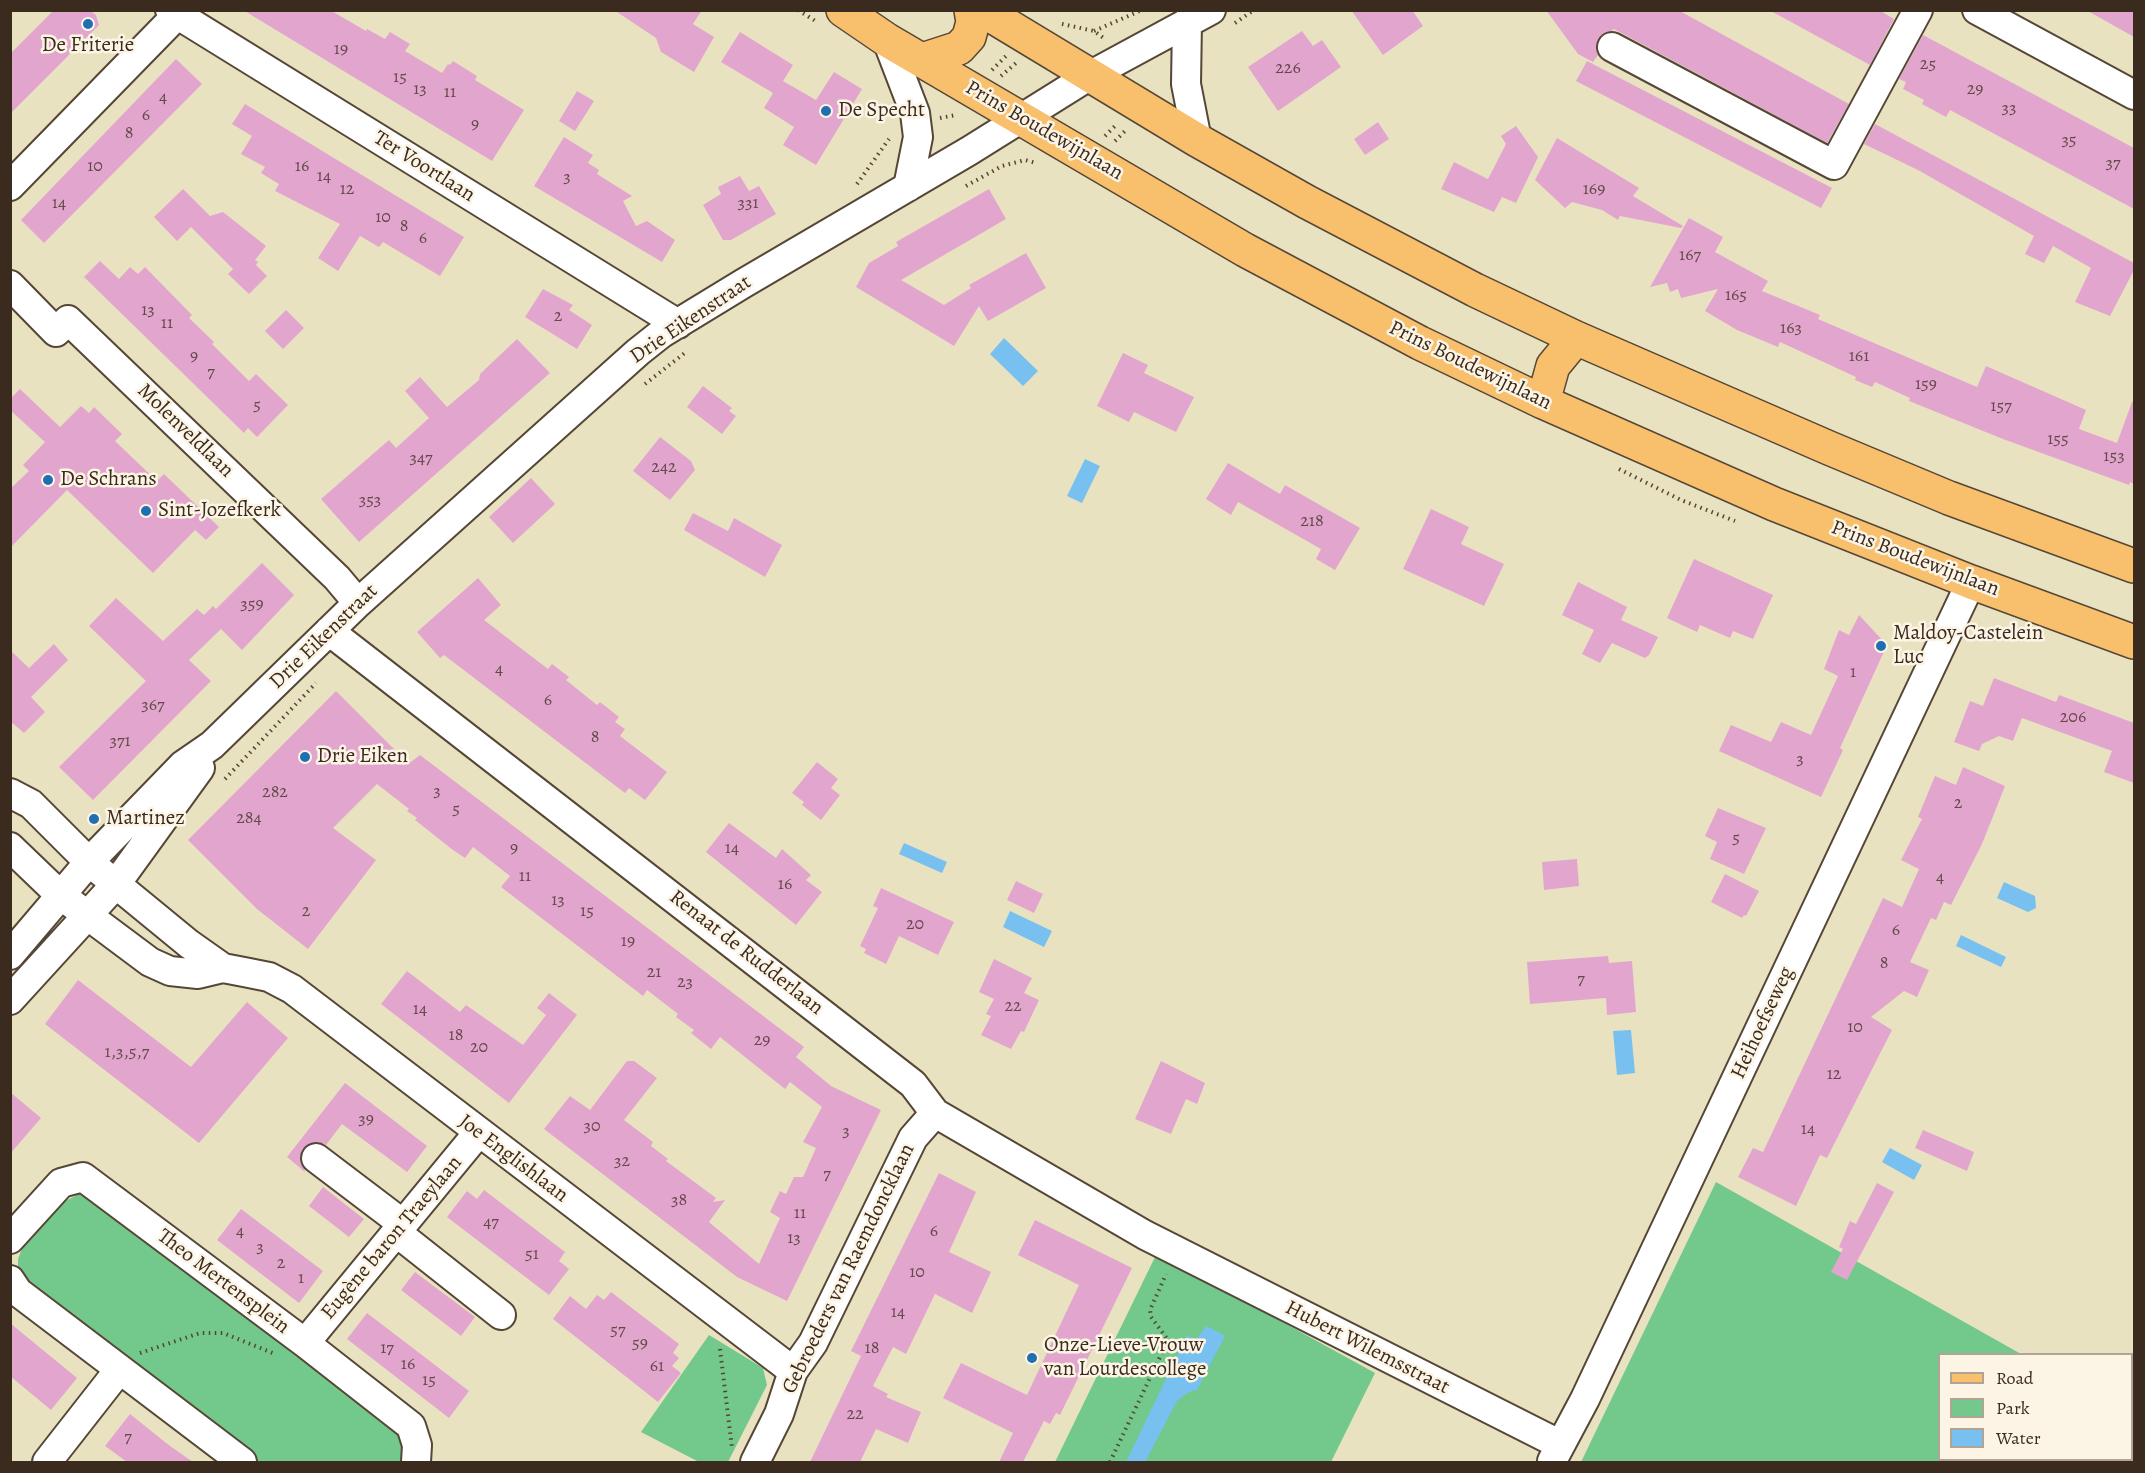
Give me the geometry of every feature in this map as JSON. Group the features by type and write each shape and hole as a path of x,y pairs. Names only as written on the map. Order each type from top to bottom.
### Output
{"main road":[{"name":"Prins Boudewijnlaan","path":"843,10 887,40 1022,117 1245,250 1420,343 1543,402 1774,504 1971,582 2134,642"},
{"path":"922,60 959,48 969,37 973,22 971,10"},
{"path":"982,10 1047,33 1089,76 1141,108 1391,246 1576,338 1949,498 2134,566"},
{"path":"1543,402 1553,366 1576,338"}],"street":[{"path":"1612,47 1834,165 1918,10"},
{"path":"1977,10 2131,85"},
{"path":"10,186 173,13"},
{"name":"Ter Voortlaan","path":"173,13 686,335"},
{"path":"1197,140 1185,84 1209,21"},
{"name":"Drie Eikenstraat","path":"10,956 59,894 183,765 212,745 358,603 629,360 686,335 908,187 1089,76 1209,21"},
{"path":"887,40 915,113 918,137 908,187"},
{"name":"Molenveldlaan","path":"10,285 56,332 68,320 235,478 336,578 358,603"},
{"name":"Heihoefseweg","path":"1555,1453 1590,1388 1971,582"},
{"name":"Renaat de Rudderlaan","path":"329,631 913,1084 935,1113 1176,1251"},
{"name":"Drie Eikenstraat","path":"10,1000 116,884 196,777 212,745"},
{"name":"Joe Englishlaan","path":"10,793 31,804 89,862 189,944 223,968 269,977 292,989 793,1371"},
{"name":"Joe Englishlaan","path":"10,847 59,894 150,962 170,971 198,974 223,968"},
{"name":"Gebroeders van Raemdoncklaan","path":"744,1457 778,1414 793,1371 813,1343 913,1138 935,1113"},
{"name":"Eugène baron Traeylaan","path":"305,1343 478,1133"},
{"path":"316,1158 501,1315"},
{"name":"Theo Mertensplein","path":"10,1239 61,1183 83,1177 305,1343 411,1426 417,1445 416,1462"},
{"name":"Hubert Wilemsstraat","path":"1176,1251 1555,1453"},
{"path":"10,1280 18,1292 242,1462"},
{"path":"47,1462 119,1370"}],"path":[{"path":"1094,31 1142,10"},
{"path":"1209,21 1254,10"},
{"path":"981,94 1047,33"},
{"path":"1090,158 1141,108"},
{"path":"1090,158 1141,108"},
{"path":"854,189 882,153 893,132"},
{"path":"962,188 1002,166 1025,160 1042,165"},
{"path":"639,389 686,335"},
{"path":"223,781 312,690 319,678"},
{"path":"1110,1462 1168,1340 1151,1317 1150,1310 1176,1251"},
{"path":"714,1312 727,1393 744,1457"},
{"path":"119,1370 130,1357 149,1348 200,1333 223,1333 277,1355 290,1355 305,1343"}],"green space":[{"path":"1716,1182 2019,1353 1938,1353 1938,1461 2133,1461 2134,1418 2134,1462 1581,1462"},
{"path":"79,1194 102,1200 387,1418 402,1440 405,1462 253,1462 18,1274 18,1259 24,1243 58,1205"},
{"path":"1157,1253 1375,1373 1331,1462 1055,1462"},
{"path":"709,1335 763,1368 767,1385 728,1462 699,1462 641,1432"}],"water":[{"path":"1004,338 1038,371 1023,386 990,354"},
{"path":"1085,459 1100,466 1082,503 1067,496"},
{"path":"904,843 947,862 942,873 899,854"},
{"path":"2004,882 2035,896 2036,908 2028,912 1997,898"},
{"path":"1010,911 1052,931 1044,947 1003,927"},
{"path":"1961,935 2006,957 2001,967 1956,946"},
{"path":"1631,1030 1635,1073 1617,1075 1613,1031"},
{"path":"1890,1148 1922,1165 1914,1180 1882,1162"},
{"path":"1206,1326 1225,1336 1197,1390 1189,1392 1177,1401 1145,1462 1126,1462 1187,1335 1196,1340"}],"building":[{"path":"54,10 89,10 96,15 99,25 10,114 10,54"},
{"path":"243,10 330,10 385,39 390,32 410,44 405,51 442,73 453,61 477,76 475,80 524,110 492,161"},
{"path":"614,10 702,10 693,24 714,37 694,72 661,52 656,38"},
{"path":"1351,10 1412,10 1423,26 1383,55"},
{"path":"1546,10 1678,10 1849,104 1827,143 1614,29 1598,39 1596,47 1598,55 1593,62 1578,54"},
{"path":"1769,10 1879,10 1894,19 1870,65"},
{"path":"2086,10 2134,10 2134,37"},
{"path":"1302,31 1313,46 1322,40 1341,67 1278,111 1248,67"},
{"path":"740,32 793,65 783,81 816,100 834,72 862,89 816,165 783,145 794,127 764,108 773,93 721,62"},
{"path":"1923,35 2134,148 2134,209 1950,110 1946,117 1922,104 1924,100 1903,89 1906,82 1899,79"},
{"path":"176,59 202,84 44,243 21,220"},
{"path":"1587,61 1832,188 1821,208 1576,81"},
{"path":"577,91 594,101 575,131 559,121"},
{"path":"245,104 464,237 440,276 383,242 379,247 360,236 338,271 318,258 340,224 275,191 279,184 261,173 265,167 241,154 252,136 232,124"},
{"path":"1378,122 1389,139 1365,155 1354,139"},
{"path":"1875,124 2134,263 2134,270 2110,316 2075,302 2091,268 2053,246 2044,263 2025,254 2034,236 1918,170 1864,144"},
{"path":"1516,126 1538,157 1516,203 1502,197 1494,212 1441,189 1454,162 1488,179 1506,144 1501,136"},
{"path":"564,137 593,155 588,163 599,170 597,174 632,196 623,201 636,226 647,221 675,240 662,262 534,186"},
{"path":"1557,138 1639,188 1633,196 1683,226 1681,228 1620,216 1618,220 1602,210 1572,202 1565,208 1535,180"},
{"path":"740,176 749,191 759,186 776,214 731,240 723,240 703,205 721,194 718,187"},
{"path":"183,189 210,216 223,212 266,246 255,260 258,262 256,265 267,276 249,294 228,274 233,269 191,227 177,241 154,217"},
{"path":"989,189 1006,219 901,280 944,305 971,288 969,285 1026,253 1046,288 988,321 979,306 954,346 856,287 869,263 898,246 896,242"},
{"path":"1689,218 1723,237 1715,252 1768,281 1762,291 1820,315 1818,319 1977,387 1986,366 2086,410 2079,429 2117,443 2132,402 2134,402 2134,484 2130,482 2129,485 2003,439 1909,401 1910,398 1875,382 1872,387 1855,380 1856,377 1780,342 1778,347 1737,330 1705,311 1718,289 1681,298 1678,289 1670,292 1667,283 1650,287"},
{"path":"100,261 119,279 130,267 138,274 145,267 192,315 189,318 214,342 212,344 249,381 256,374 288,405 257,437 248,428 244,433 84,277"},
{"path":"543,289 573,305 569,310 592,325 577,349 525,317"},
{"path":"286,310 304,328 283,349 265,331"},
{"path":"517,339 550,373 359,542 321,499 389,440 396,448 429,418 405,391 420,377 447,407 479,380 480,374"},
{"path":"1123,353 1148,365 1144,373 1194,397 1176,432 1134,412 1129,422 1097,406"},
{"path":"703,386 732,408 729,411 736,416 722,434 687,407"},
{"path":"20,389 60,427 81,406 89,413 94,407 122,434 115,441 157,481 164,474 219,527 206,540 195,530 153,573 67,490 10,548 10,489 29,471 23,465 45,442 10,410 10,399"},
{"path":"660,437 691,461 695,470 670,500 633,471"},
{"path":"1228,463 1280,494 1285,485 1360,528 1335,570 1316,559 1321,549 1238,502 1231,515 1206,499"},
{"path":"531,478 555,504 513,543 489,517"},
{"path":"1431,509 1469,527 1461,544 1504,564 1484,606 1403,569"},
{"path":"693,513 728,531 734,518 782,545 765,577 684,530"},
{"path":"1694,559 1773,595 1753,639 1733,631 1730,638 1700,625 1697,632 1667,618"},
{"path":"262,563 294,595 242,650 221,629 189,660 211,681 93,800 59,767 146,681 89,626 116,598 163,641 197,609 204,615 213,606 216,609"},
{"path":"478,578 501,605 484,620 548,669 552,664 569,677 566,680 597,705 600,702 619,717 615,722 625,729 620,736 667,772 645,800 629,788 625,793 444,655 440,658 417,632"},
{"path":"1578,582 1627,607 1621,620 1658,637 1649,655 1645,658 1612,643 1600,663 1582,654 1594,630 1562,615"},
{"path":"1859,615 1887,645 1840,748 1843,750 1821,797 1719,751 1731,725 1771,742 1781,722 1811,735 1838,676 1824,669 1839,630 1849,635"},
{"path":"54,644 68,660 31,697 45,712 24,733 10,721 10,650 29,668"},
{"path":"1994,678 2056,702 2059,695 2134,723 2134,783 2104,772 2112,751 2022,718 2013,741 1999,736 1982,744 1979,751 1954,742 1970,701 1983,706"},
{"path":"336,691 396,751 411,762 420,755 804,1047 796,1057 831,1086 881,1110 787,1301 737,1277 544,1129 570,1096 590,1110 627,1061 634,1061 657,1078 624,1120 653,1142 651,1146 668,1159 666,1161 716,1198 713,1202 725,1200 709,1222 759,1264 780,1218 770,1212 780,1191 786,1194 794,1177 803,1177 816,1148 803,1142 822,1107 790,1082 785,1089 720,1037 711,1049 691,1033 694,1030 676,1017 678,1014 647,990 643,996 501,887 510,876 473,847 465,858 453,850 415,820 417,818 407,811 409,809 377,784 333,828 376,860 308,949 257,909 188,840"},
{"path":"817,762 838,779 831,788 840,795 821,820 802,805 804,802 792,793"},
{"path":"1963,767 2005,786 1982,844 1951,905 1944,902 1936,920 1931,918 1910,962 1929,970 1917,997 1904,991 1871,1017 1892,1030 1827,1158 1820,1155 1796,1206 1738,1177 1753,1148 1763,1152 1883,898 1902,907 1919,869 1901,860 1922,819 1918,817 1935,776 1956,785"},
{"path":"1718,808 1766,828 1744,874 1710,859 1717,842 1705,836"},
{"path":"729,823 776,858 782,849 811,875 806,880 822,892 796,925 706,852"},
{"path":"1577,859 1579,886 1544,890 1542,862"},
{"path":"1725,874 1759,891 1746,916 1742,918 1711,902"},
{"path":"1016,881 1043,894 1034,913 1007,900"},
{"path":"881,888 954,922 938,955 899,936 886,964 864,953 866,949 860,946 878,908 873,906"},
{"path":"1608,956 1609,963 1632,961 1636,1012 1607,1015 1606,998 1530,1004 1527,962"},
{"path":"994,959 1032,978 1024,993 1039,1000 1024,1032 1021,1031 1011,1049 981,1035 991,1016 986,1014 994,999 979,992"},
{"path":"407,971 460,1012 466,1005 523,1045 546,1015 537,1008 549,993 577,1015 509,1103 381,1004"},
{"path":"78,980 191,1067 247,1002 288,1038 199,1143 45,1024"},
{"path":"1161,1061 1205,1083 1197,1104 1186,1099 1171,1134 1135,1119"},
{"path":"345,1083 427,1146 407,1172 342,1124 326,1145 317,1142 303,1148 300,1157 305,1172 287,1157"},
{"path":"10,1092 41,1118 10,1154"},
{"path":"1923,1130 1974,1152 1967,1171 1915,1148"},
{"path":"939,1173 976,1192 949,1252 991,1272 972,1313 935,1294 906,1354 893,1347 873,1386 888,1394 886,1397 921,1412 908,1443 876,1429 860,1462 810,1462 861,1356 851,1351"},
{"path":"1877,1183 1894,1192 1847,1280 1831,1272 1843,1249 1839,1247 1850,1221 1856,1224"},
{"path":"323,1187 364,1219 349,1237 309,1206"},
{"path":"484,1190 565,1252 559,1261 569,1269 549,1295 447,1217 467,1191 477,1199"},
{"path":"241,1209 323,1271 299,1303 217,1240"},
{"path":"1035,1220 1132,1268 1060,1415 1056,1413 1050,1424 1044,1421 1023,1462 999,1462 1013,1433 943,1398 961,1363 1027,1395 1079,1285 1018,1255"},
{"path":"415,1272 475,1317 461,1336 401,1290"},
{"path":"611,1292 679,1344 673,1353 679,1358 672,1366 681,1373 658,1402 553,1319 570,1296 586,1309 597,1295 604,1300"},
{"path":"367,1313 469,1391 449,1418 347,1339"},
{"path":"10,1323 77,1378 51,1410 10,1376"},
{"path":"130,1414 193,1462 127,1462 105,1446"}],"place":[{"name":"De Friterie","path":"88,24"},
{"name":"De Specht","path":"826,111"},
{"name":"De Schrans","path":"48,480"},
{"name":"Sint-Jozefkerk","path":"146,511"},
{"name":"Maldoy-Castelein Luc","path":"1881,646"},
{"name":"Drie Eiken","path":"305,757"},
{"name":"Martinez","path":"94,819"},
{"name":"Onze-Lieve-Vrouw van Lourdescollege","path":"1032,1358"}]}
